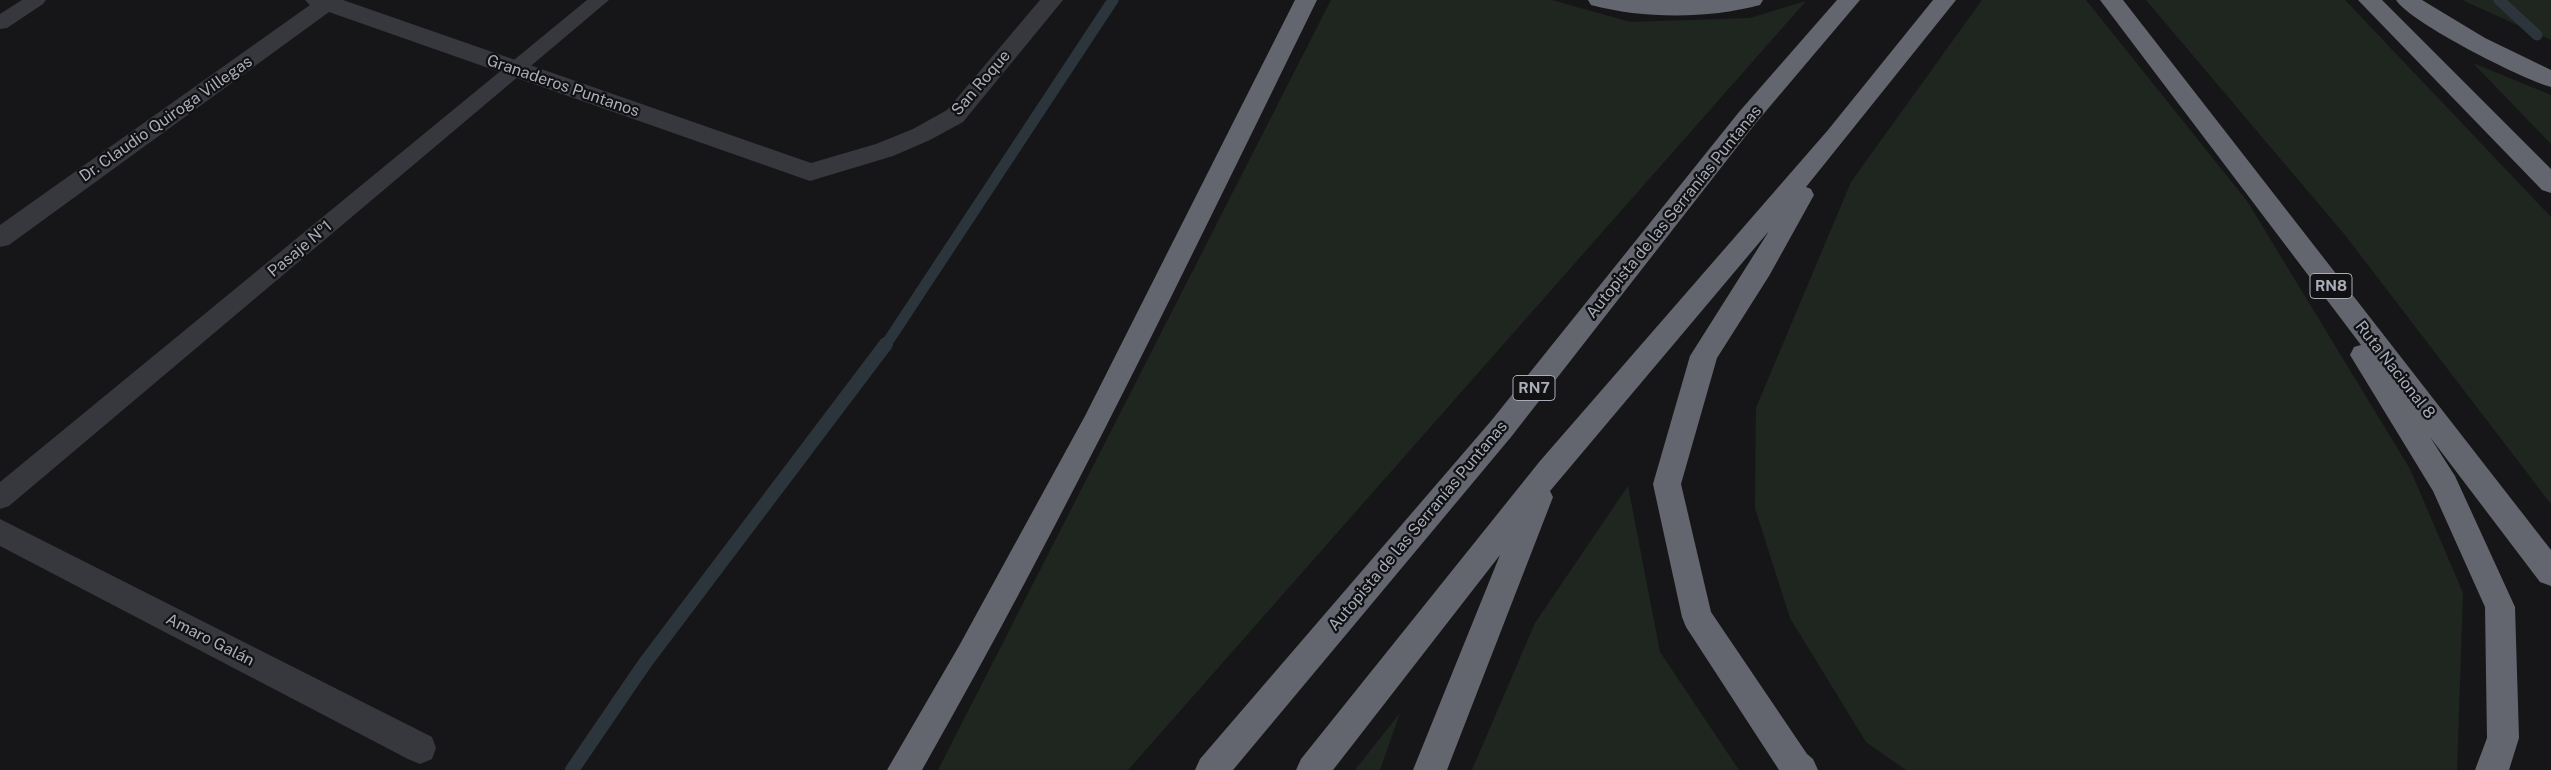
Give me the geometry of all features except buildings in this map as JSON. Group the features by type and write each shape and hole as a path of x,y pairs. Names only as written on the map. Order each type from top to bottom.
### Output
{"highway":[{"path":"904,770 970,656 1095,424 1306,0"},
{"path":"1599,0 1661,7 1715,6 1752,0"},
{"name":"Autopista de las Serranías Puntanas","path":"1212,770 1501,429 1747,118 1849,0"},
{"path":"1312,770 1550,469 1836,136 1944,0"},
{"name":"Ruta Nacional 8","path":"2111,0 2551,573"},
{"path":"2368,0 2551,184"},
{"path":"2407,0 2437,22 2551,79"},
{"path":"1801,770 1795,766 1697,617 1667,484 1704,356 1760,269 1836,136"},
{"path":"2282,222 2444,484 2500,607 2503,738 2492,770"},
{"path":"1430,770 1550,469"}],"street":[{"name":"San Roque","path":"810,172 848,164 940,125 955,116 1052,0"},
{"name":"Granaderos Puntanos","path":"324,1 810,172"},
{"name":"Dr. Claudio Quiroga Villegas","path":"0,238 324,1"},
{"name":"Amaro Galán","path":"0,532 420,748"}],"lane":[{"path":"0,23 36,0"},
{"name":"Pasaje Nº1","path":"0,498 599,0"}],"shaded area":[{"path":"1331,0 1552,0 1630,22 1750,18 1806,1 1128,770 938,770"},
{"path":"1982,0 2086,0 2247,201 2410,469 2463,593 2457,770 1906,770 1866,742 1790,618 1755,508 1756,408 1851,182"},
{"path":"2146,0 2345,0 2551,217 2551,504 2345,235"},
{"path":"2462,0 2551,0 2551,40"},
{"path":"2473,63 2551,95 2551,144"},
{"path":"1628,486 1660,652 1739,770 1472,770 1535,623"},
{"path":"1400,713 1380,770 1355,770"}],"waterway":[{"path":"885,346 1113,0"},
{"path":"2499,0 2537,35"},
{"path":"572,770 645,663 886,344"}]}
